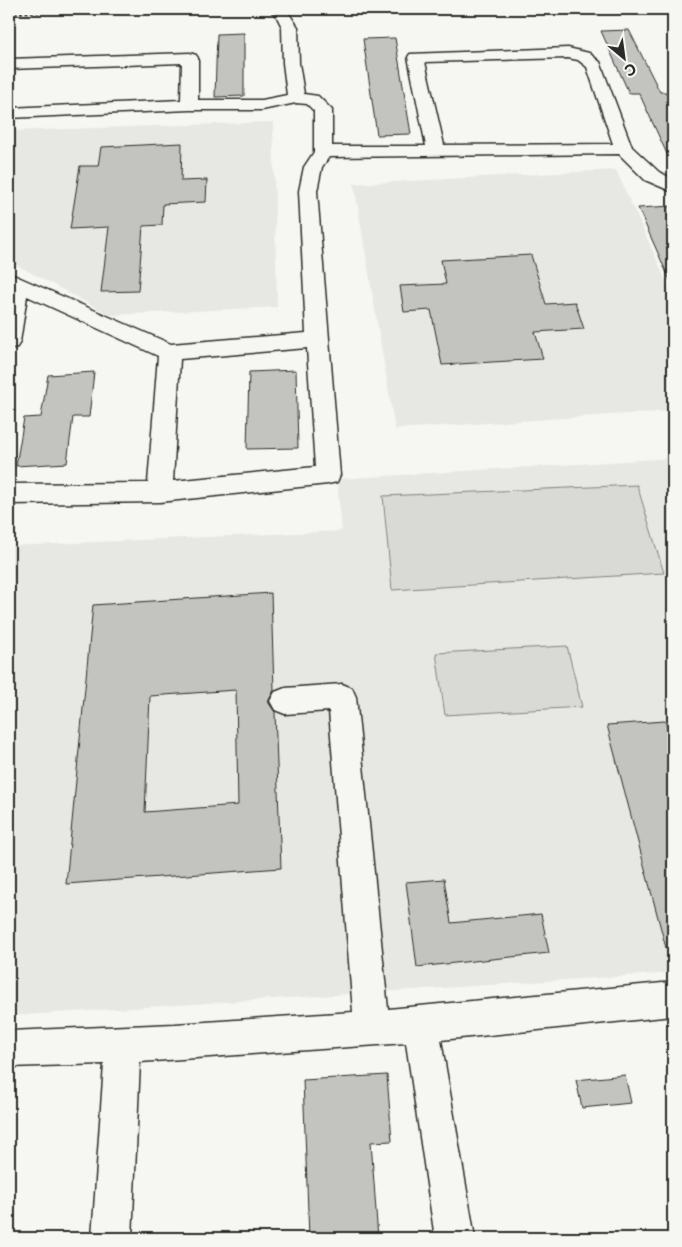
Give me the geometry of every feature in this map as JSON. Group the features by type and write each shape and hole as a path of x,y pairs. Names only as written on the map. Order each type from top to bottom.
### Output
{"lane":[{"path":"278,9 284,14 290,27 291,64 296,98"},
{"path":"436,151 416,57 568,53 583,56 594,65 624,149 652,176 673,186"},
{"path":"9,64 190,58 189,106"},
{"path":"9,113 189,106 262,106 296,98 312,100 323,110 323,152 313,167 308,191 328,475 160,492 9,494"},
{"path":"323,152 624,149"},
{"path":"9,342 14,282 169,352 317,340"},
{"path":"160,492 169,352"},
{"path":"285,701 342,697 372,1029"},
{"path":"9,1049 123,1046 372,1029 673,999"},
{"path":"420,1025 455,1238"},
{"path":"112,1238 123,1046"}],"path":[{"path":"9,14 175,9"}],"shaded area":[{"path":"273,122 277,307 110,315 9,261 9,131"},
{"path":"616,170 673,296 673,411 395,429 354,184"},
{"path":"673,458 673,973 9,1016 9,546 342,531 337,479"},
{"path":"637,485 664,573 392,590 383,496"},
{"path":"567,646 582,707 445,715 436,653"}],"building":[{"path":"629,30 660,92 666,92 673,107 673,167 639,93 629,93 601,31"},
{"path":"244,33 244,96 215,97 217,34"},
{"path":"395,38 411,134 377,135 363,39"},
{"path":"182,143 181,181 207,180 206,202 163,204 162,225 143,226 138,291 101,292 109,227 70,229 80,166 98,166 101,147"},
{"path":"673,206 673,287 638,208"},
{"path":"531,255 546,304 575,302 584,329 535,332 543,359 442,365 431,310 404,312 400,286 446,284 441,260"},
{"path":"296,370 298,448 247,449 249,372"},
{"path":"94,372 89,417 73,417 67,463 16,466 24,418 41,417 48,375"},
{"path":"271,593 274,690 268,702 275,712 281,868 66,884 93,605","holes":["236,690 238,805 145,812 150,696"]},
{"path":"665,721 673,747 673,947 666,948 607,725"},
{"path":"444,879 451,923 541,914 549,953 417,967 406,882"},
{"path":"387,1075 392,1141 371,1142 378,1238 309,1238 303,1080"},
{"path":"625,1075 631,1103 582,1108 576,1080"}]}
